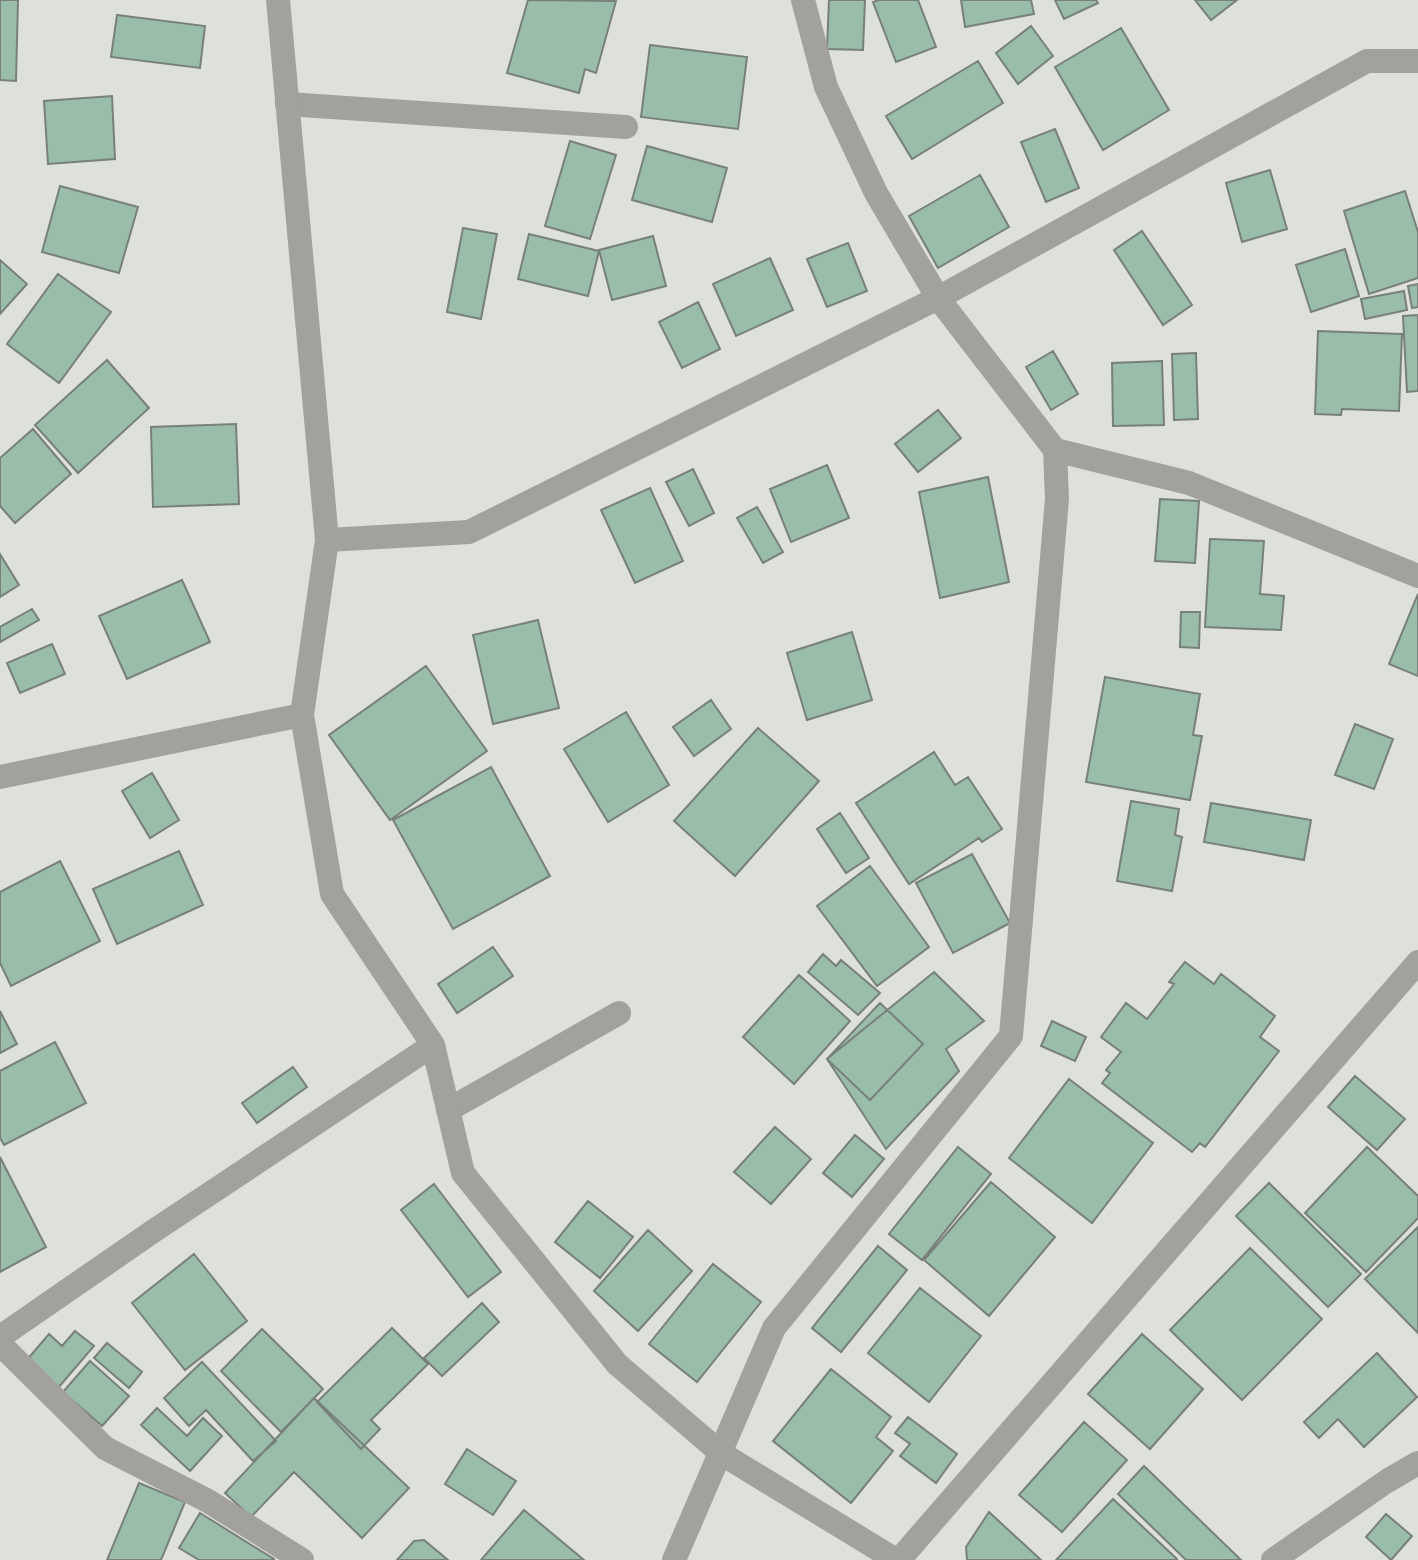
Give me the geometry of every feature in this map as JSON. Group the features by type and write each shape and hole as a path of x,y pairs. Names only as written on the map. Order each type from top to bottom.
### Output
{"street":[{"path":"278,0 327,540 302,715 332,894 433,1045 463,1173 617,1364 722,1454 898,1560 1418,962"},
{"path":"674,1560 774,1328 1011,1036 1057,499 1055,450 938,298 876,193 826,87 803,0"},
{"path":"327,540 469,532 938,298 1367,61 1418,61"},
{"path":"287,104 626,127"},
{"path":"1055,450 1189,483 1418,576"},
{"path":"0,777 302,715"},
{"path":"448,1110 619,1013"},
{"path":"0,1337 433,1045"},
{"path":"0,1344 105,1448 208,1501 302,1560"},
{"path":"1273,1560 1418,1463"}],"building":[{"path":"0,0 18,0 16,81 0,80"},
{"path":"528,0 616,1 596,73 585,69 579,93 507,73"},
{"path":"829,0 865,0 863,50 827,49"},
{"path":"918,0 936,47 896,62 873,2"},
{"path":"961,0 1031,0 1034,14 965,27"},
{"path":"1055,0 1096,0 1098,3 1064,19"},
{"path":"1195,0 1237,0 1211,20"},
{"path":"117,15 205,26 200,68 111,57"},
{"path":"1031,26 1053,56 1018,84 996,53"},
{"path":"1121,28 1169,110 1103,150 1055,67"},
{"path":"650,45 747,57 738,129 641,117"},
{"path":"978,61 1003,103 912,159 886,116"},
{"path":"112,96 115,159 48,164 44,101"},
{"path":"1055,129 1079,188 1046,202 1021,142"},
{"path":"570,141 616,155 590,239 545,226"},
{"path":"647,146 727,168 712,222 632,200"},
{"path":"1270,170 1287,229 1242,242 1226,183"},
{"path":"980,175 1009,227 938,268 909,216"},
{"path":"60,186 138,207 119,273 42,252"},
{"path":"1405,191 1418,232 1418,278 1369,294 1344,211"},
{"path":"463,228 497,234 481,319 447,312"},
{"path":"1142,231 1192,305 1163,325 1114,250"},
{"path":"529,234 599,251 588,296 518,279"},
{"path":"653,236 666,286 612,300 599,250"},
{"path":"848,243 867,291 827,307 807,259"},
{"path":"1345,249 1359,296 1311,312 1296,265"},
{"path":"770,258 793,310 736,336 713,284"},
{"path":"0,260 27,284 0,314"},
{"path":"58,274 111,312 59,383 7,344"},
{"path":"1418,284 1418,307 1412,308 1408,286"},
{"path":"1404,291 1407,310 1365,319 1361,299"},
{"path":"698,302 720,349 682,368 659,322"},
{"path":"1418,315 1418,391 1407,392 1403,316"},
{"path":"1318,331 1402,334 1399,411 1342,409 1341,415 1315,414"},
{"path":"1053,351 1078,394 1051,410 1026,367"},
{"path":"1196,353 1198,419 1174,420 1172,354"},
{"path":"107,360 149,408 78,473 35,425"},
{"path":"1162,361 1164,425 1113,426 1112,363"},
{"path":"938,410 961,438 918,472 895,444"},
{"path":"236,424 239,504 153,507 151,427"},
{"path":"33,429 71,474 15,523 0,506 0,458"},
{"path":"827,465 849,518 791,542 770,489"},
{"path":"693,469 714,513 689,526 666,482"},
{"path":"988,477 1009,582 940,598 919,492"},
{"path":"650,488 683,561 635,583 601,510"},
{"path":"1160,499 1199,501 1195,563 1155,561"},
{"path":"757,507 783,552 763,563 737,518"},
{"path":"1210,539 1264,541 1260,594 1284,596 1281,630 1205,627"},
{"path":"0,554 19,585 0,597"},
{"path":"182,580 210,642 127,679 99,616"},
{"path":"1418,594 1418,676 1389,664"},
{"path":"32,609 39,620 0,642 0,627"},
{"path":"1181,612 1200,612 1199,648 1180,647"},
{"path":"538,620 559,708 493,724 473,635"},
{"path":"852,632 872,700 807,720 787,653"},
{"path":"52,644 65,674 20,693 7,663"},
{"path":"426,666 487,751 390,820 329,735"},
{"path":"1105,677 1200,694 1193,735 1202,736 1190,800 1086,782"},
{"path":"711,700 731,729 694,756 673,727"},
{"path":"626,712 669,785 608,822 564,749"},
{"path":"1355,724 1393,739 1374,789 1335,775"},
{"path":"758,728 819,781 735,876 674,821"},
{"path":"934,752 955,785 968,777 1002,829 982,842 979,838 909,884 856,803"},
{"path":"491,767 550,876 453,929 393,820"},
{"path":"152,773 179,820 150,838 122,791"},
{"path":"1131,801 1179,809 1175,835 1182,837 1172,891 1117,881"},
{"path":"1211,803 1311,820 1304,860 1204,842"},
{"path":"840,813 869,858 846,873 817,829"},
{"path":"179,851 203,905 117,944 93,889"},
{"path":"972,854 1010,923 953,953 916,883"},
{"path":"60,861 100,941 11,986 0,963 0,892"},
{"path":"870,866 929,947 877,986 817,906"},
{"path":"493,947 513,976 457,1013 438,984"},
{"path":"823,954 836,966 841,960 880,993 858,1015 808,972"},
{"path":"1185,962 1214,984 1221,974 1275,1016 1260,1037 1279,1051 1205,1147 1200,1143 1192,1152 1102,1083 1110,1073 1106,1070 1121,1052 1101,1037 1126,1003 1147,1019 1174,984 1169,982"},
{"path":"934,972 984,1021 946,1049 959,1071 886,1149 827,1059"},
{"path":"799,975 850,1021 794,1084 743,1037"},
{"path":"880,1003 923,1044 870,1100 827,1059"},
{"path":"0,1011 17,1044 0,1053"},
{"path":"1052,1021 1086,1037 1075,1061 1041,1046"},
{"path":"55,1042 86,1103 4,1145 0,1138 0,1071"},
{"path":"293,1067 307,1087 257,1123 242,1103"},
{"path":"1355,1076 1405,1119 1377,1150 1328,1107"},
{"path":"1069,1079 1153,1143 1092,1223 1009,1158"},
{"path":"775,1127 811,1159 771,1204 734,1172"},
{"path":"855,1135 884,1159 852,1197 823,1173"},
{"path":"958,1147 991,1174 922,1260 889,1234"},
{"path":"1367,1147 1418,1196 1418,1218 1366,1272 1305,1213"},
{"path":"0,1157 46,1247 0,1272"},
{"path":"991,1182 1055,1237 989,1316 924,1260"},
{"path":"1269,1183 1361,1274 1328,1307 1236,1216"},
{"path":"434,1184 501,1272 468,1297 401,1210"},
{"path":"588,1201 633,1237 600,1278 555,1242"},
{"path":"1418,1227 1418,1333 1365,1279"},
{"path":"648,1230 692,1271 638,1331 594,1291"},
{"path":"878,1246 907,1270 841,1352 812,1328"},
{"path":"1250,1248 1322,1319 1242,1400 1170,1330"},
{"path":"194,1254 247,1321 185,1370 132,1303"},
{"path":"713,1264 761,1302 697,1382 649,1344"},
{"path":"920,1288 981,1336 929,1402 868,1353"},
{"path":"482,1303 499,1322 442,1376 424,1358"},
{"path":"392,1328 428,1364 371,1420 380,1429 361,1449 317,1402"},
{"path":"262,1329 323,1389 281,1432 221,1371"},
{"path":"75,1331 94,1346 58,1388 26,1361 49,1334 62,1346"},
{"path":"1142,1334 1203,1389 1150,1449 1088,1394"},
{"path":"107,1343 142,1372 129,1388 94,1358"},
{"path":"1377,1353 1417,1397 1364,1447 1338,1419 1319,1438 1304,1422"},
{"path":"90,1361 129,1396 102,1426 63,1392"},
{"path":"202,1362 276,1441 253,1461 206,1410 189,1426 164,1398"},
{"path":"831,1369 891,1417 876,1437 893,1451 851,1503 773,1441"},
{"path":"314,1398 409,1488 362,1538 294,1472 251,1517 225,1493"},
{"path":"157,1408 187,1436 203,1418 222,1436 190,1471 141,1425"},
{"path":"908,1417 957,1454 936,1483 900,1456 910,1444 895,1433"},
{"path":"1084,1422 1127,1460 1062,1532 1019,1495"},
{"path":"467,1449 516,1481 493,1515 445,1484"},
{"path":"1144,1466 1241,1560 1186,1560 1118,1494"},
{"path":"139,1483 185,1502 161,1560 107,1560"},
{"path":"1113,1499 1177,1559 1177,1560 1056,1560"},
{"path":"524,1510 584,1560 481,1560"},
{"path":"989,1512 1041,1560 967,1560 966,1547"},
{"path":"200,1513 274,1559 199,1560 179,1548"},
{"path":"1386,1514 1412,1536 1391,1560 1366,1537"},
{"path":"424,1540 448,1560 397,1560 414,1541"}]}
